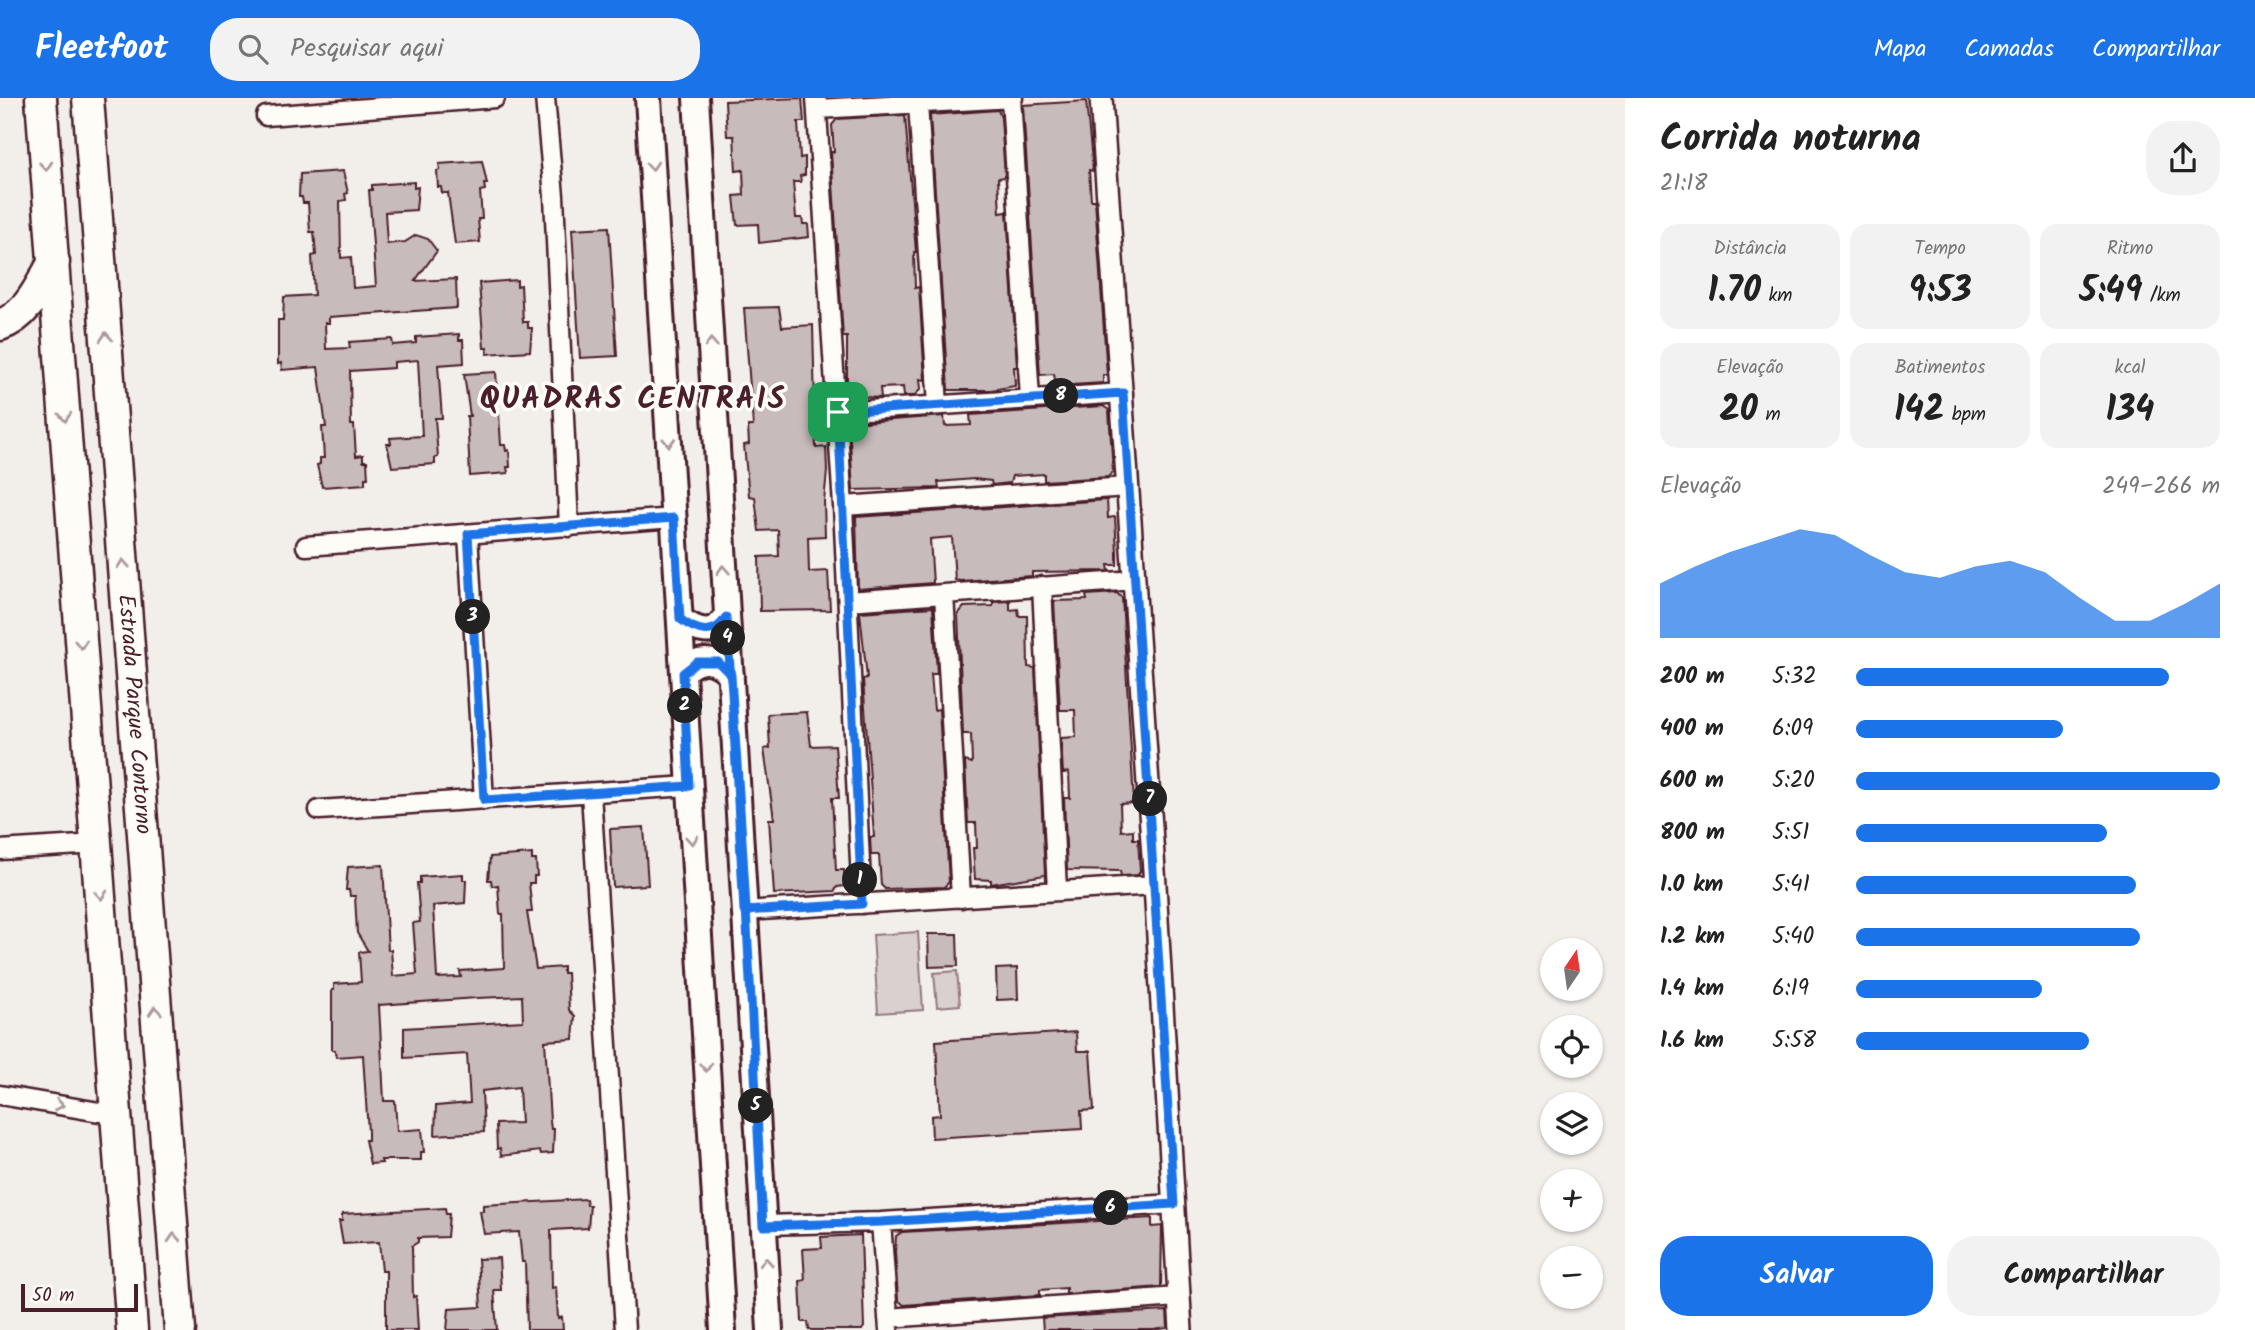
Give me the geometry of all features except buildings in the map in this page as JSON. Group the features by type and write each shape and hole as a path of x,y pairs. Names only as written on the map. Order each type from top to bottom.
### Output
{"highway":[{"name":"Estrada Parque Contorno","path":"41,98 132,1330"},
{"name":"Estrada Parque Contorno","path":"88,98 180,1330"},
{"path":"0,325 18,316 54,262"},
{"path":"122,1182 135,1190 150,1192 162,1188 170,1179"},
{"path":"128,1280 144,1271 153,1270 170,1276 176,1282"}],"main road":[{"path":"648,98 723,1330"},
{"path":"696,98 769,1330"},
{"path":"680,619 691,628 706,631 719,626 726,617"},
{"path":"683,673 690,666 708,660 718,662 731,675"}],"street":[{"path":"266,116 374,103 495,98"},
{"path":"545,98 554,196 569,527"},
{"path":"862,904 838,412 817,103 918,104 1012,98 1030,398"},
{"path":"1101,98 1156,885 1181,1330"},
{"path":"918,104 938,405"},
{"path":"838,412 1123,393"},
{"path":"843,506 1128,487"},
{"path":"306,546 674,518"},
{"path":"468,534 484,800"},
{"path":"848,601 1135,580"},
{"path":"1042,586 1057,890"},
{"path":"944,594 961,898"},
{"path":"320,810 689,786"},
{"path":"591,793 625,1330"},
{"path":"0,850 97,844"},
{"path":"744,911 1156,885"},
{"path":"0,1095 117,1115"},
{"path":"763,1226 881,1222 1174,1204"},
{"path":"881,1222 889,1324 1178,1297"}],"shaded area":[{"path":"918,932 923,1010 878,1013 873,935"},
{"path":"957,971 960,1005 937,1007 934,973"}],"district":[{"name":"QUADRAS CENTRAIS","path":"633,400"}],"route":[{"path":"838,412 862,904 744,911 731,675 718,662 697,662 683,673 689,786 484,800 468,534 674,518 680,619 691,628 706,631 715,629 726,617 731,675 742,881 763,1226 881,1222 1174,1204 1123,393 838,412"}]}
